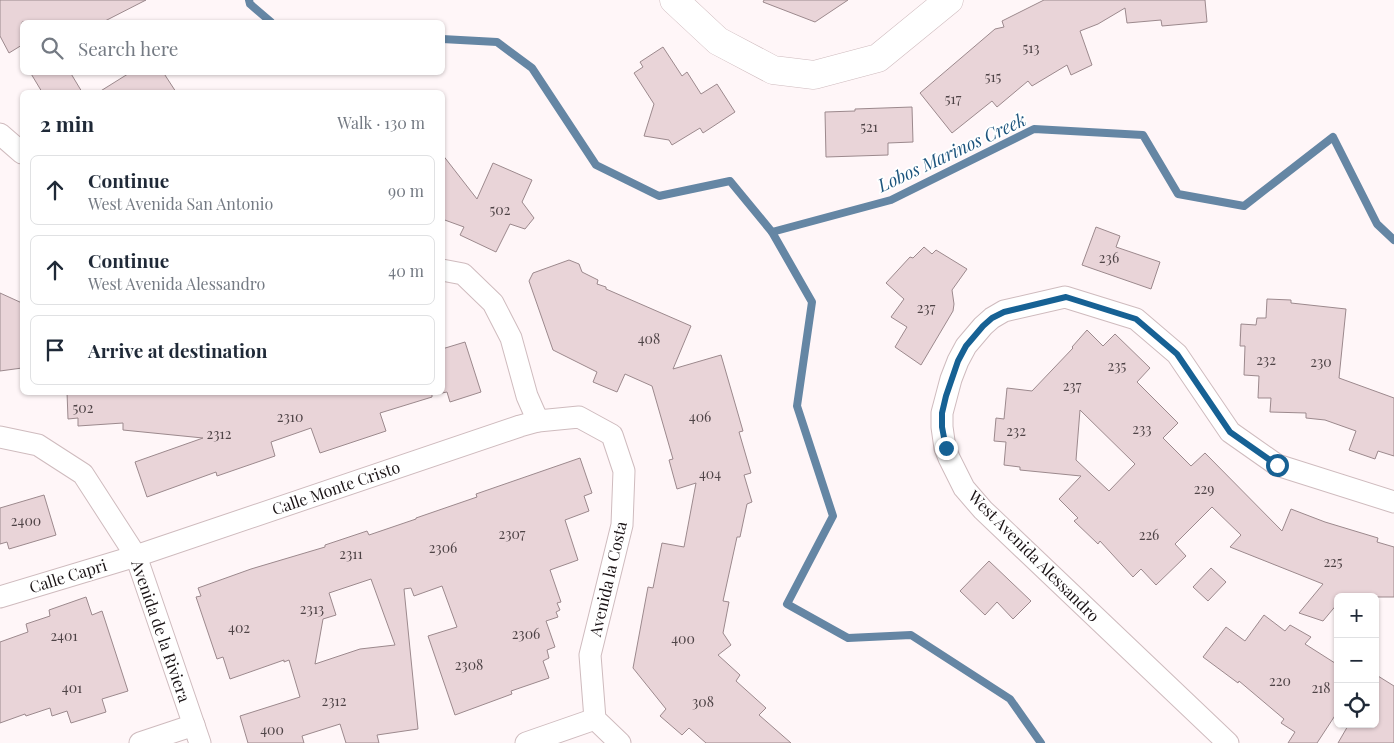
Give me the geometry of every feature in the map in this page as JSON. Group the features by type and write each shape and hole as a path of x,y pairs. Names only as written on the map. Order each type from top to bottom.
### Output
{"street":[{"path":"674,0 718,41 773,70 814,75 878,58 949,0"},
{"path":"0,134 20,152"},
{"path":"445,271 463,274 493,303 511,338 527,396 538,421"},
{"name":"West Avenida Alessandro","path":"1228,743 983,510 964,488 946,448 942,427 942,413 951,379 966,346 983,326 992,318 1004,312 1066,297 1136,319 1177,354 1230,432 1277,465 1394,502"},
{"name":"Avenida la Costa","path":"538,421 579,417 612,435 624,471 622,525 590,655 595,719"},
{"name":"Calle Monte Cristo","path":"136,556 538,421"},
{"name":"Avenida de la Riviera","path":"0,437 38,445 83,474 136,556 197,734"},
{"name":"Calle Capri","path":"0,597 136,556"},
{"path":"526,743 595,719 620,743"},
{"path":"140,743 197,734"}],"building":[{"path":"0,0 146,0 107,20 20,20 20,46 9,53 0,36"},
{"path":"764,0 848,0 815,22 763,2"},
{"path":"1044,0 1205,0 1207,22 1162,26 1161,20 1127,23 1125,8 1098,24 1080,31 1092,65 1071,75 1067,65 1032,86 1028,81 997,107 992,101 952,133 920,93 995,29 1004,27 1002,21"},
{"path":"663,47 682,76 687,72 701,94 717,84 735,112 703,133 700,128 672,145 669,140 644,136 654,104 634,73 643,67 640,62"},
{"path":"32,75 72,75 81,90 41,90"},
{"path":"126,75 165,75 175,90 102,90"},
{"path":"912,107 913,142 888,143 888,155 826,157 825,112"},
{"path":"445,158 477,199 493,163 532,180 522,202 534,218 525,229 510,224 496,252 460,235 464,227 445,220"},
{"path":"1096,227 1120,236 1116,247 1160,262 1151,289 1082,265"},
{"path":"924,247 932,254 936,250 967,269 952,290 953,311 921,365 895,347 907,327 891,317 904,299 886,283 910,257 913,258"},
{"path":"569,260 579,264 582,272 598,280 597,284 606,287 606,289 691,326 673,369 721,355 743,431 739,432 751,473 744,475 752,502 747,504 740,537 737,537 723,601 729,602 723,633 731,645 718,655 740,675 736,681 766,708 759,715 791,743 706,743 689,728 682,735 660,716 666,709 633,668 648,587 653,588 662,543 684,547 696,483 677,489 669,460 673,459 652,386 625,374 617,392 593,382 597,372 553,350 529,281 533,273"},
{"path":"0,293 20,302 20,368 0,371"},
{"path":"1267,299 1291,300 1291,303 1346,309 1339,378 1394,398 1394,456 1378,451 1375,459 1349,450 1356,431 1325,420 1306,418 1306,413 1270,412 1271,398 1258,398 1259,376 1244,375 1245,346 1240,346 1241,324 1256,325 1257,318 1266,318"},
{"path":"1087,330 1103,346 1115,334 1150,368 1137,382 1178,423 1163,438 1191,466 1205,453 1282,531 1291,509 1325,522 1378,538 1377,542 1394,547 1394,597 1379,597 1379,593 1334,593 1334,608 1323,621 1299,613 1323,584 1230,547 1241,535 1212,507 1175,544 1186,556 1156,585 1141,569 1133,577 1100,541 1098,544 1074,521 1078,518 1059,499 1081,476 1020,470 1020,467 1004,465 1006,442 994,441 996,418 1004,419 1007,388 1032,391 1073,348","holes":["1080,410 1135,464 1109,491 1076,460"]},
{"path":"465,342 481,392 450,402 447,392 445,392 445,348"},
{"path":"67,395 432,395 432,397 380,413 386,431 320,453 311,428 271,442 275,456 217,476 216,472 147,497 135,462 203,438 123,430 123,423 78,426 78,418 68,419"},
{"path":"580,458 592,493 584,496 589,511 565,520 578,560 550,570 561,602 557,603 560,610 556,612 558,617 546,621 555,647 547,650 549,658 543,661 549,678 511,691 512,694 455,715 428,636 457,627 442,586 414,596 411,588 404,589 418,729 377,735 379,743 346,743 340,724 302,736 304,743 248,743 240,716 300,697 289,660 284,662 284,660 230,679 223,657 217,659 196,597 201,596 198,588 251,569 325,547 325,545 367,531 369,535 477,497 476,494","holes":["371,579 395,645 360,649 315,664 323,619 336,615 329,593"]},
{"path":"44,495 56,535 9,549 7,542 0,544 0,508"},
{"path":"989,561 1031,601 1013,619 997,602 985,615 960,591"},
{"path":"1211,568 1226,582 1208,601 1193,587"},
{"path":"86,597 92,615 102,611 128,691 102,699 106,712 71,723 67,711 52,716 50,708 0,723 0,642 28,632 26,624 50,616 49,610"},
{"path":"1264,615 1285,631 1290,625 1311,637 1305,644 1334,662 1334,717 1317,743 1288,743 1295,732 1281,723 1284,719 1239,681 1238,683 1203,657 1226,627 1245,641"},
{"path":"1379,677 1394,686 1394,743 1338,743 1347,728 1379,728"}],"waterway":[{"name":"Lobos Marinos Creek","path":"249,0 250,4 269,20"},
{"name":"Lobos Marinos Creek","path":"445,39 497,42 532,68 596,165 659,196 730,181 772,232 891,200 1034,129 1143,135 1178,194 1244,206 1333,137 1377,224 1394,240"},
{"path":"772,232 812,302 797,406 833,516 787,604 848,638 911,635 1010,699 1041,743"}],"route":[{"path":"946,448 942,427 942,413 951,379 966,346 983,326 992,318 1004,312 1066,297 1136,319 1177,354 1230,432 1277,465"}]}
